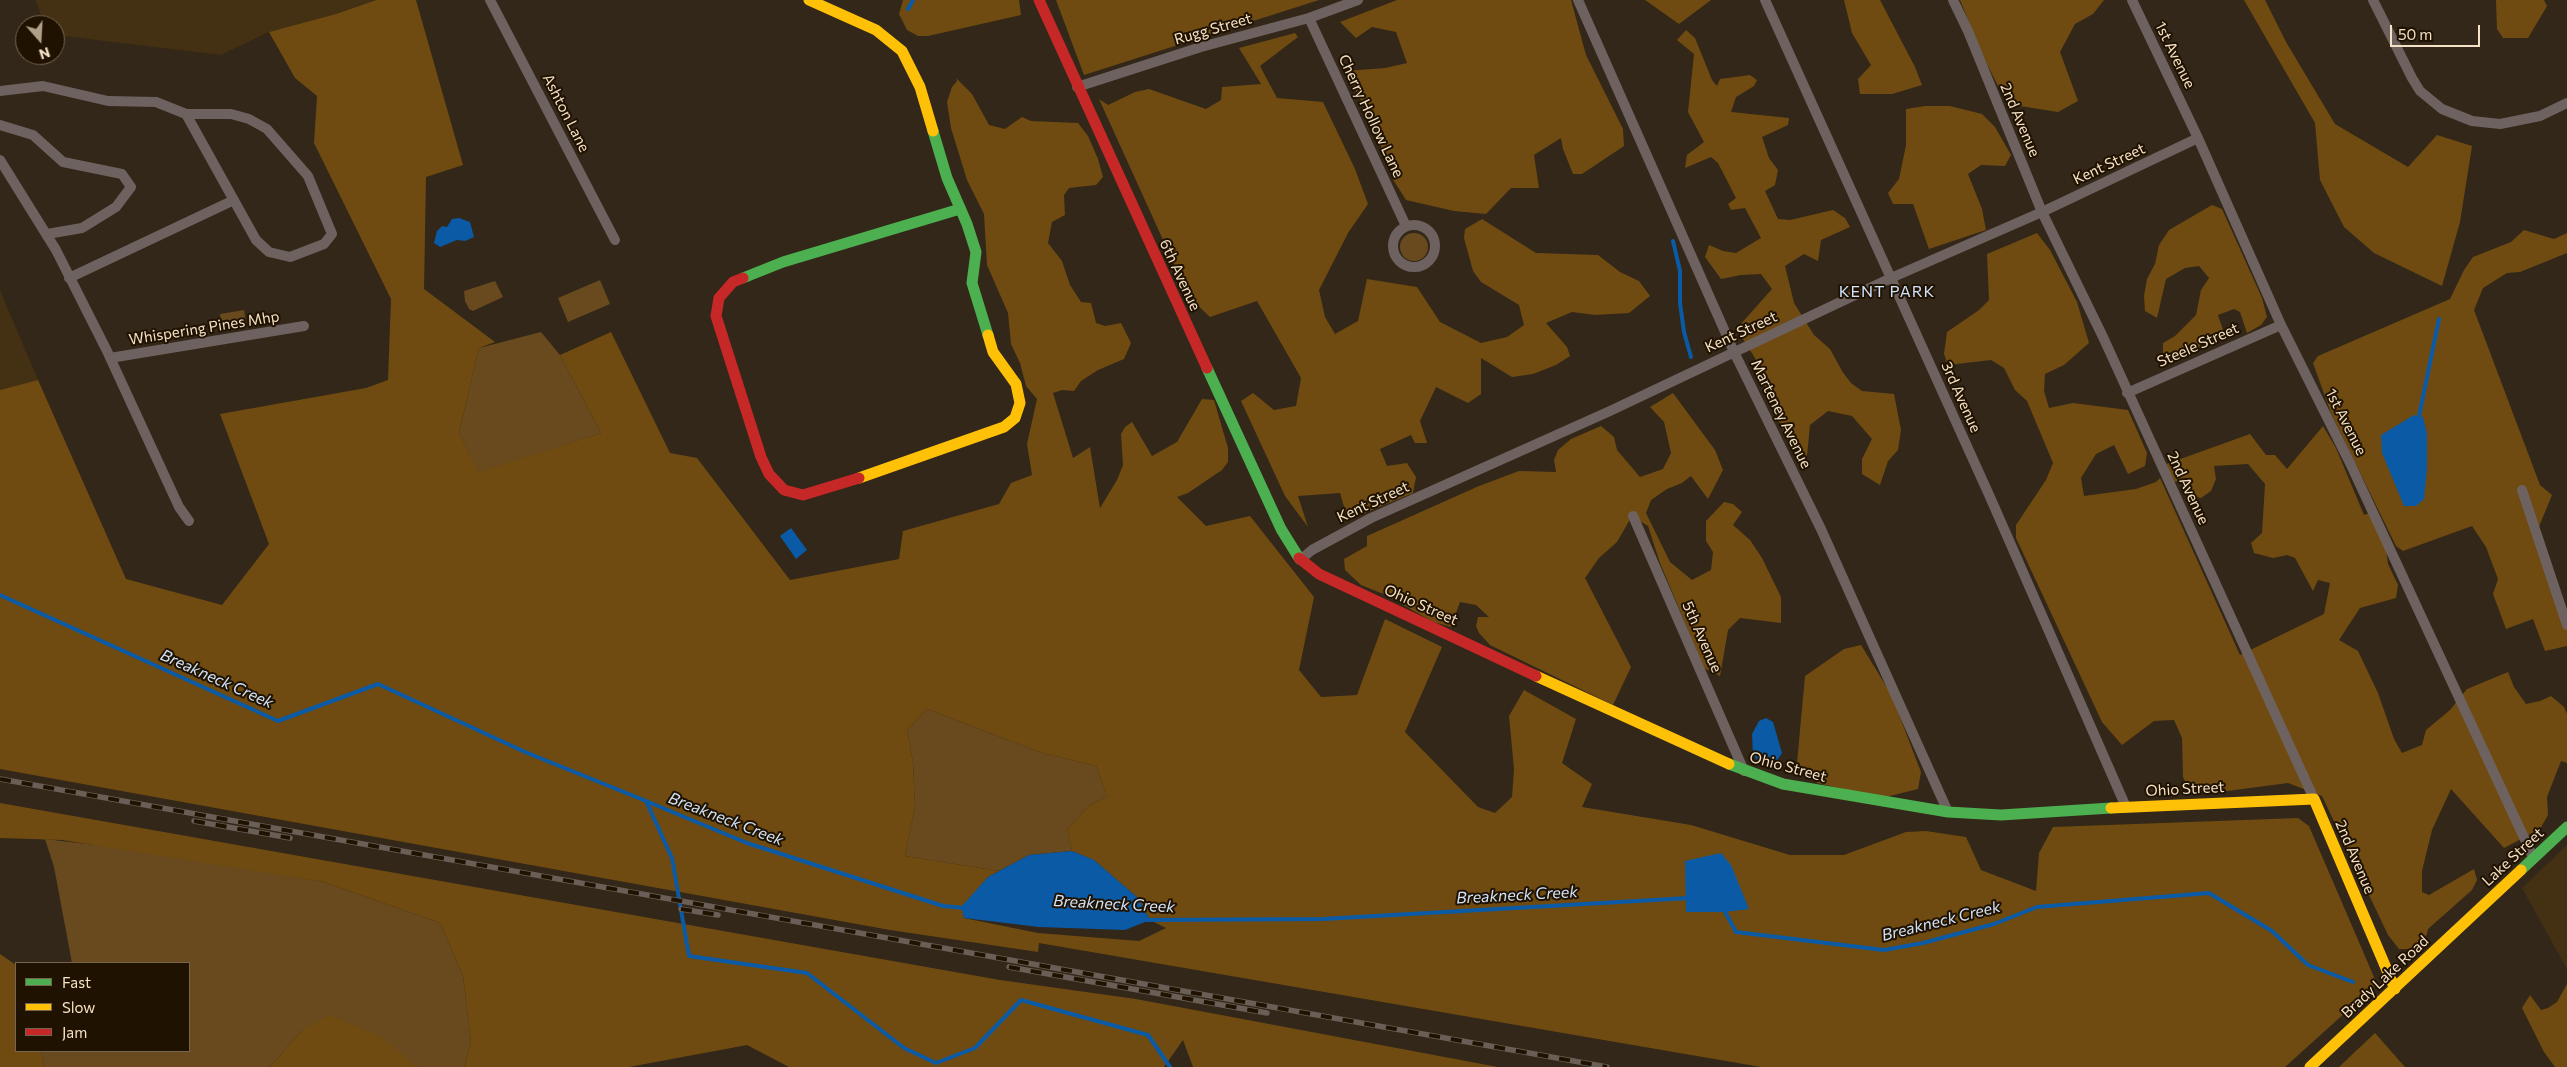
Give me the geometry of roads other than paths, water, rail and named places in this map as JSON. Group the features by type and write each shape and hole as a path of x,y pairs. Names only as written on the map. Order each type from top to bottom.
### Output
{"street":[{"name":"Ashton Lane","path":"490,0 615,240"},
{"path":"810,0 876,30 902,51 920,87 947,178 960,209 976,252 972,283 993,352 1016,384 1020,403 1015,418 1004,427 812,494 803,496 784,490 772,479 761,457 716,316 716,305 719,298 733,282 783,262 960,209"},
{"name":"6th Avenue","path":"1039,0 1077,87 1281,529 1300,560"},
{"name":"Rugg Street","path":"1077,87 1201,47 1309,18 1358,0"},
{"name":"Marteney Avenue","path":"1578,0 1734,352 1822,529 1948,812"},
{"name":"3rd Avenue","path":"1765,0 2126,807"},
{"name":"2nd Avenue","path":"1953,0 1968,31 2042,212 2128,393 2314,800 2395,989"},
{"name":"1st Avenue","path":"2132,0 2198,138 2281,325 2350,463 2533,857"},
{"path":"2373,0 2412,78 2420,90 2442,109 2472,121 2500,124 2540,116 2567,103"},
{"name":"Cherry Hollow Lane","path":"1309,18 1406,226"},
{"path":"0,91 43,86 108,100 156,102 186,114 231,114 249,119 267,129 308,176 332,234 324,244 311,251 290,256 269,252 256,240 186,114"},
{"path":"0,125 33,135 63,162 122,174 131,187 116,207 82,228 46,234"},
{"name":"Kent Street","path":"1300,560 1312,550 1371,518 1610,411 1891,278 2042,212 2198,138"},
{"name":"Whispering Pines Mhp","path":"0,160 46,234 110,358 162,474 179,507 189,521"},
{"path":"69,278 234,200"},
{"path":"1419,225 1430,233 1435,245 1434,252 1426,263 1413,267 1406,266 1396,256 1393,250 1395,236 1406,226 1419,225"},
{"name":"Steele Street","path":"2128,393 2281,325"},
{"name":"Whispering Pines Mhp","path":"110,358 304,326"},
{"path":"2522,490 2567,626"},
{"name":"5th Avenue","path":"1632,516 1744,771"},
{"name":"Ohio Street","path":"1300,560 1319,574 1347,588 1664,736 1744,771 1783,784 1829,794 1948,812 2001,815 2126,807 2314,800"},
{"name":"Lake Street","path":"2480,909 2567,827"},
{"name":"Brady Lake Road","path":"2310,1067 2480,909"}],"water":[{"path":"459,218 470,222 474,237 465,241 457,240 440,247 434,243 437,231 442,226 447,227 452,219"},
{"path":"2414,415 2423,417 2427,434 2427,469 2424,499 2416,506 2404,506 2382,453 2381,435"},
{"path":"791,528 807,550 796,559 780,536"},
{"path":"1766,718 1773,722 1782,753 1776,762 1757,760 1753,754 1752,734 1759,721"},
{"path":"1072,851 1094,860 1138,898 1150,920 1125,930 1039,927 964,918 961,907 988,877 1029,855"},
{"path":"1721,853 1731,865 1749,909 1725,912 1686,912 1685,861"}],"waterway":[{"path":"908,9 913,0"},
{"path":"1673,241 1680,271 1680,303 1684,332 1691,357"},
{"path":"2419,416 2439,319"},
{"name":"Breakneck Creek","path":"0,595 278,721 378,684 525,752 646,801 672,858 689,956 807,973 904,1048 936,1063 975,1048 1021,1000 1148,1035 1170,1067"},
{"name":"Breakneck Creek","path":"646,801 747,843 943,906 965,908"},
{"name":"Breakneck Creek","path":"1724,910 1736,932 1884,950 1923,943 1994,924 2037,907 2209,893 2272,931 2308,965 2353,982"},
{"name":"Breakneck Creek","path":"1147,920 1323,919 1689,898"}],"railway":[{"path":"0,779 1607,1067"},
{"path":"194,821 290,838"},
{"path":"681,909 718,915"},
{"path":"1009,967 1267,1013"}],"district":[{"name":"KENT PARK","path":"1887,292"}]}
